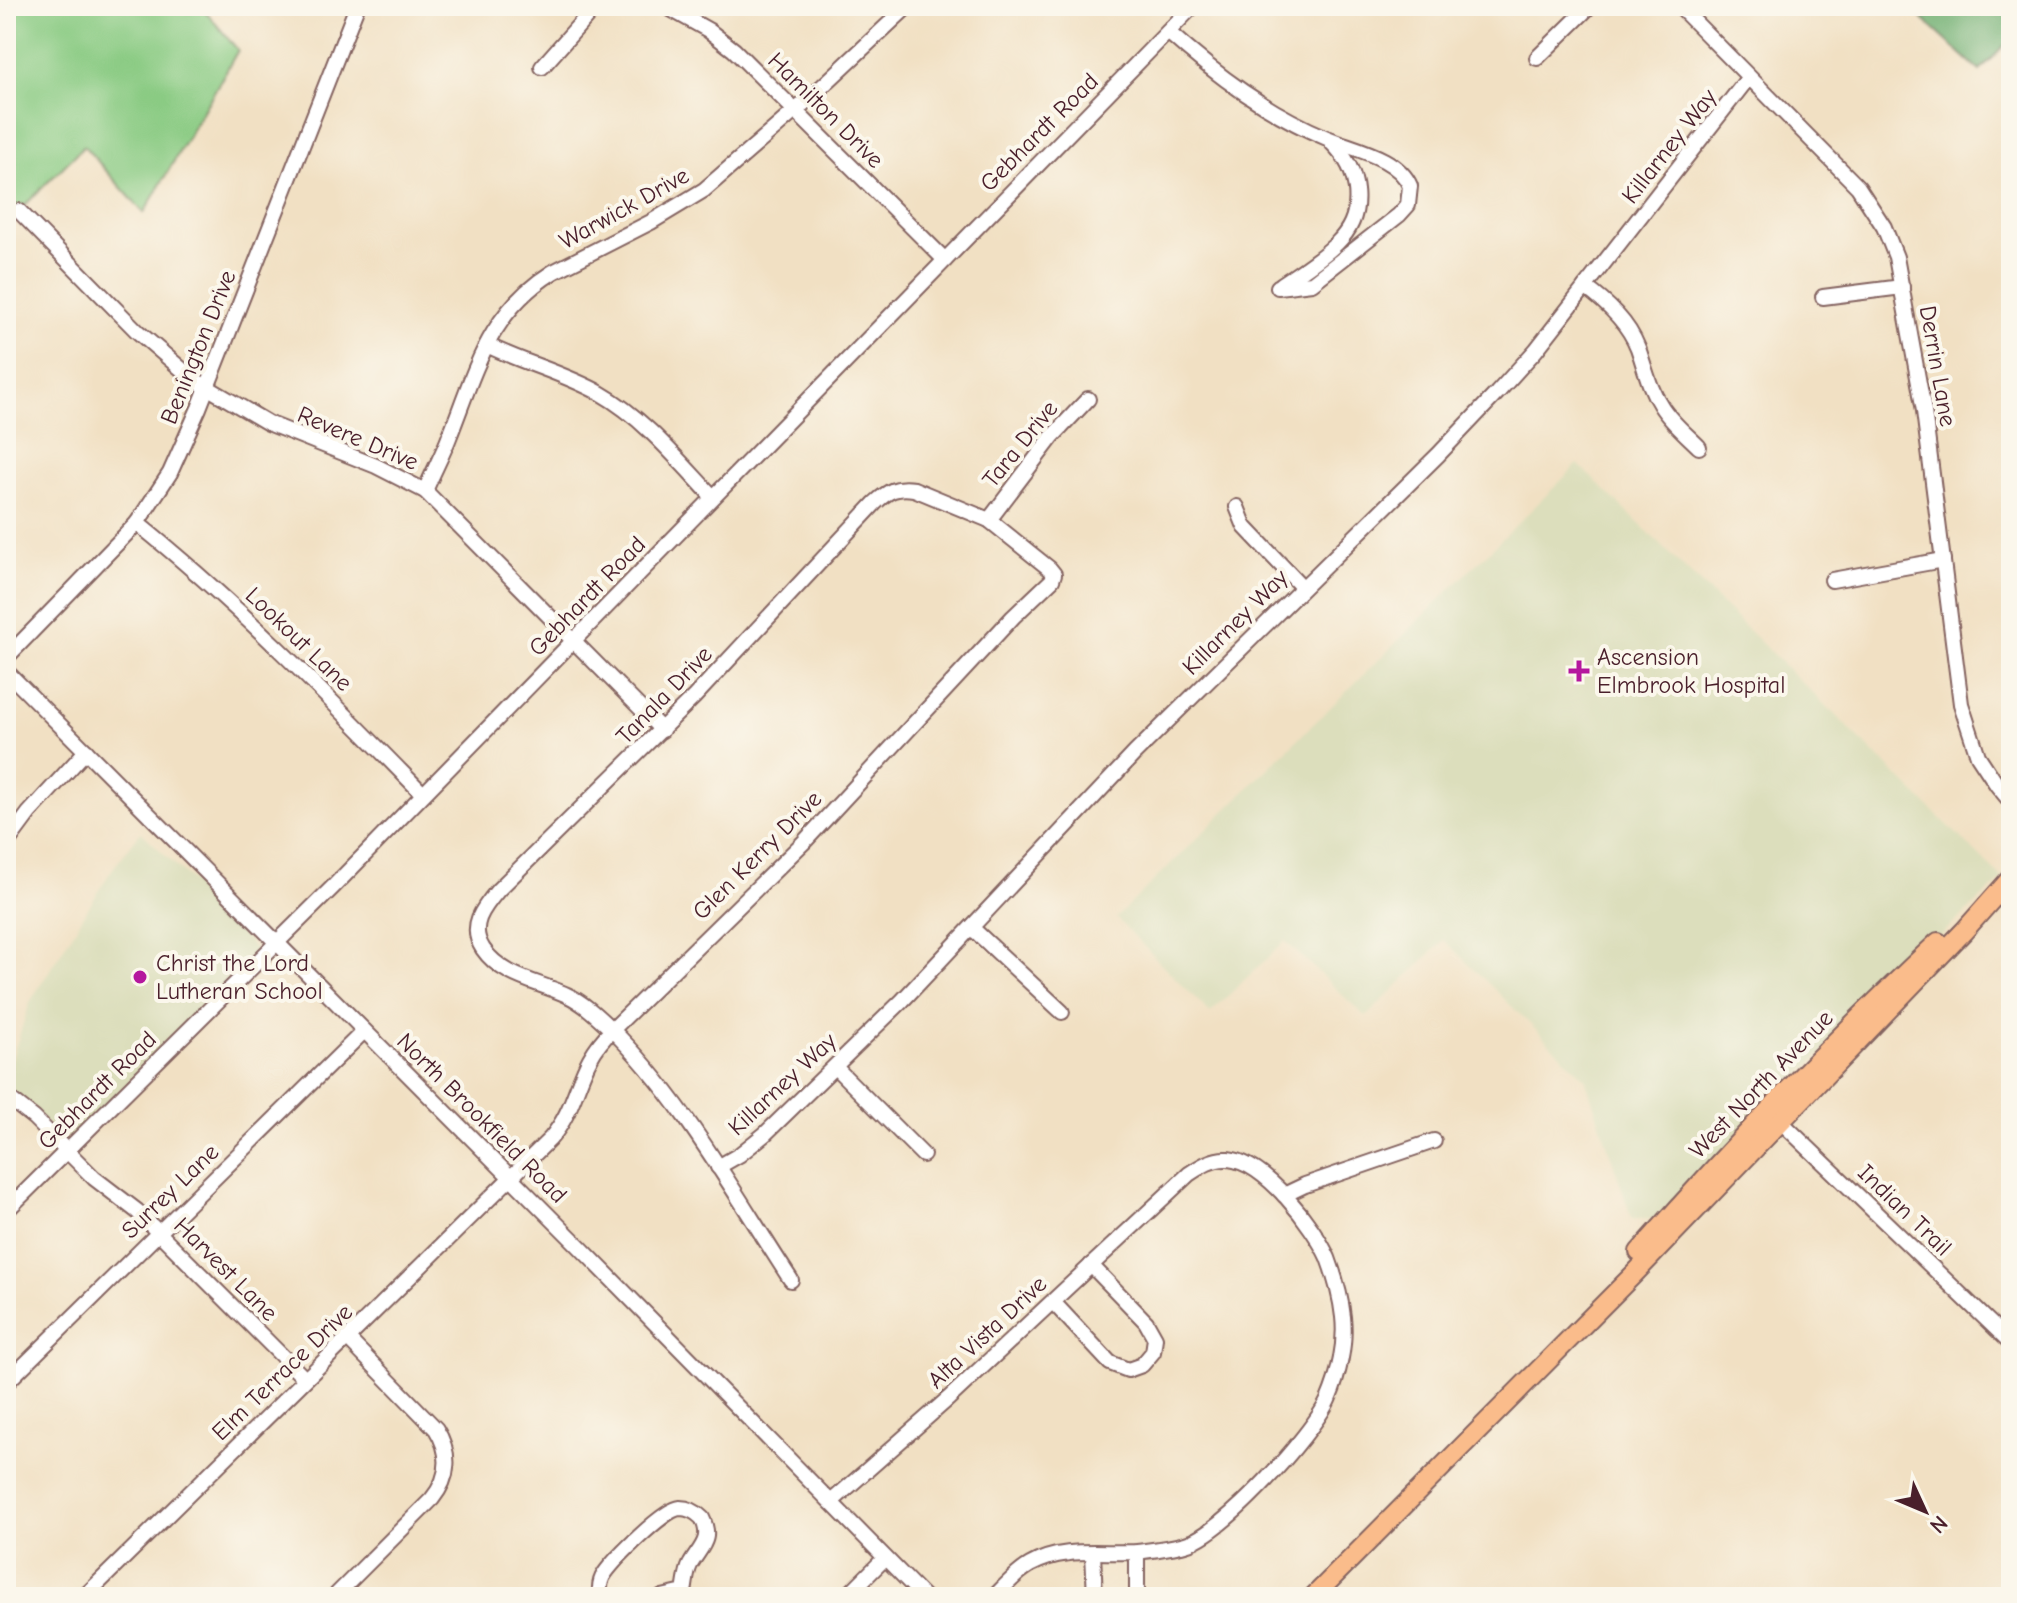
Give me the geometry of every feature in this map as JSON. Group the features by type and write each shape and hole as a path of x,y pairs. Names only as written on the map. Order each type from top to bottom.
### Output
{"main road":[{"name":"West North Avenue","path":"1313,1597 1564,1343 1590,1307 1712,1169 1775,1116 1881,995 2011,876"}],"street":[{"name":"Benington Drive","path":"6,658 137,523 170,473 357,6"},
{"path":"542,67 596,6"},
{"name":"Hamilton Drive","path":"665,6 708,30 734,50 945,260"},
{"name":"Warwick Drive","path":"425,491 487,345 509,308 538,282 704,190 797,110 908,6"},
{"name":"Gebhardt Road","path":"6,1211 277,943 1193,6"},
{"path":"1537,58 1590,6"},
{"name":"Derrin Lane","path":"1679,6 1839,166 1868,200 1890,242 1902,287 1924,411 1961,704 1978,756 2011,802"},
{"path":"1168,32 1234,87 1323,136 1399,169 1410,186 1408,205 1399,215 1312,283 1278,287 1336,245 1353,219 1357,190 1354,175 1347,160 1323,136"},
{"name":"Killarney Way","path":"718,1167 765,1134 835,1067 972,928 1135,753 1487,403 1536,350 1749,77"},
{"name":"Revere Drive","path":"19,211 137,331 206,389 268,423 376,466 425,491 662,730"},
{"path":"1585,287 1617,314 1629,330 1661,406 1699,447"},
{"path":"1823,297 1902,287"},
{"path":"487,345 572,379 614,402 713,497"},
{"name":"Tara Drive","path":"989,520 1052,437 1088,399"},
{"name":"Tanala Drive","path":"612,1030 579,1002 510,972 488,955 481,946 476,929 477,919 487,903 662,730 875,503 894,488 914,489 989,520"},
{"path":"1237,507 1245,527 1302,587"},
{"name":"Glen Kerry Drive","path":"509,1177 558,1129 571,1108 588,1057 612,1030 804,842 1013,617 1047,585 1054,574 989,520"},
{"name":"Lookout Lane","path":"137,523 275,643 423,794"},
{"path":"1832,580 1943,560"},
{"name":"North Brookfield Road","path":"6,671 924,1597"},
{"path":"6,844 29,813 86,751"},
{"path":"972,928 1062,1012"},
{"path":"612,1030 676,1106 791,1280"},
{"name":"Surrey Lane","path":"6,1383 364,1031"},
{"path":"835,1067 923,1155"},
{"name":"Harvest Lane","path":"6,1096 159,1233 305,1379"},
{"name":"Indian Trail","path":"1775,1116 2011,1343"},
{"path":"1284,1195 1434,1141"},
{"name":"Alta Vista Drive","path":"831,1502 1053,1302 1189,1174 1207,1162 1227,1159 1249,1165 1284,1195 1310,1229 1327,1256 1337,1286 1344,1319 1342,1349 1337,1378 1315,1424 1294,1449 1207,1534 1188,1544 1137,1552 1077,1551 1038,1561 1021,1571 994,1597"},
{"name":"Elm Terrace Drive","path":"84,1597 509,1177"},
{"path":"1053,1302 1110,1363 1128,1370 1142,1365 1153,1352 1155,1338 1146,1322 1091,1265"},
{"path":"334,1597 432,1499 444,1481 447,1464 444,1444 436,1429 348,1339"},
{"path":"601,1597 600,1587 605,1572 664,1515 678,1508 688,1509 702,1518 706,1544 689,1566 686,1594 662,1597"},
{"path":"1137,1552 1137,1597"},
{"path":"1093,1553 1095,1597"},
{"path":"846,1597 885,1558"}],"shaded area":[{"name":"Ascension Elmbrook Hospital","path":"1578,464 2003,879 1941,935 1654,1219 1632,1219 1585,1078 1444,940 1366,1017 1285,941 1210,1013 1116,918"},
{"name":"Christ the Lord Lutheran School","path":"141,832 219,907 258,952 76,1136 67,1138 53,1130 6,1088 6,1077 30,1002 111,871"}],"green space":[{"path":"6,6 201,6 238,50 144,213 84,146 6,224"},
{"path":"1926,6 2011,6 2011,39 1980,71 1918,15"}],"place":[{"name":"Ascension Elmbrook Hospital","path":"1579,671"},
{"name":"Christ the Lord Lutheran School","path":"140,977"}]}
